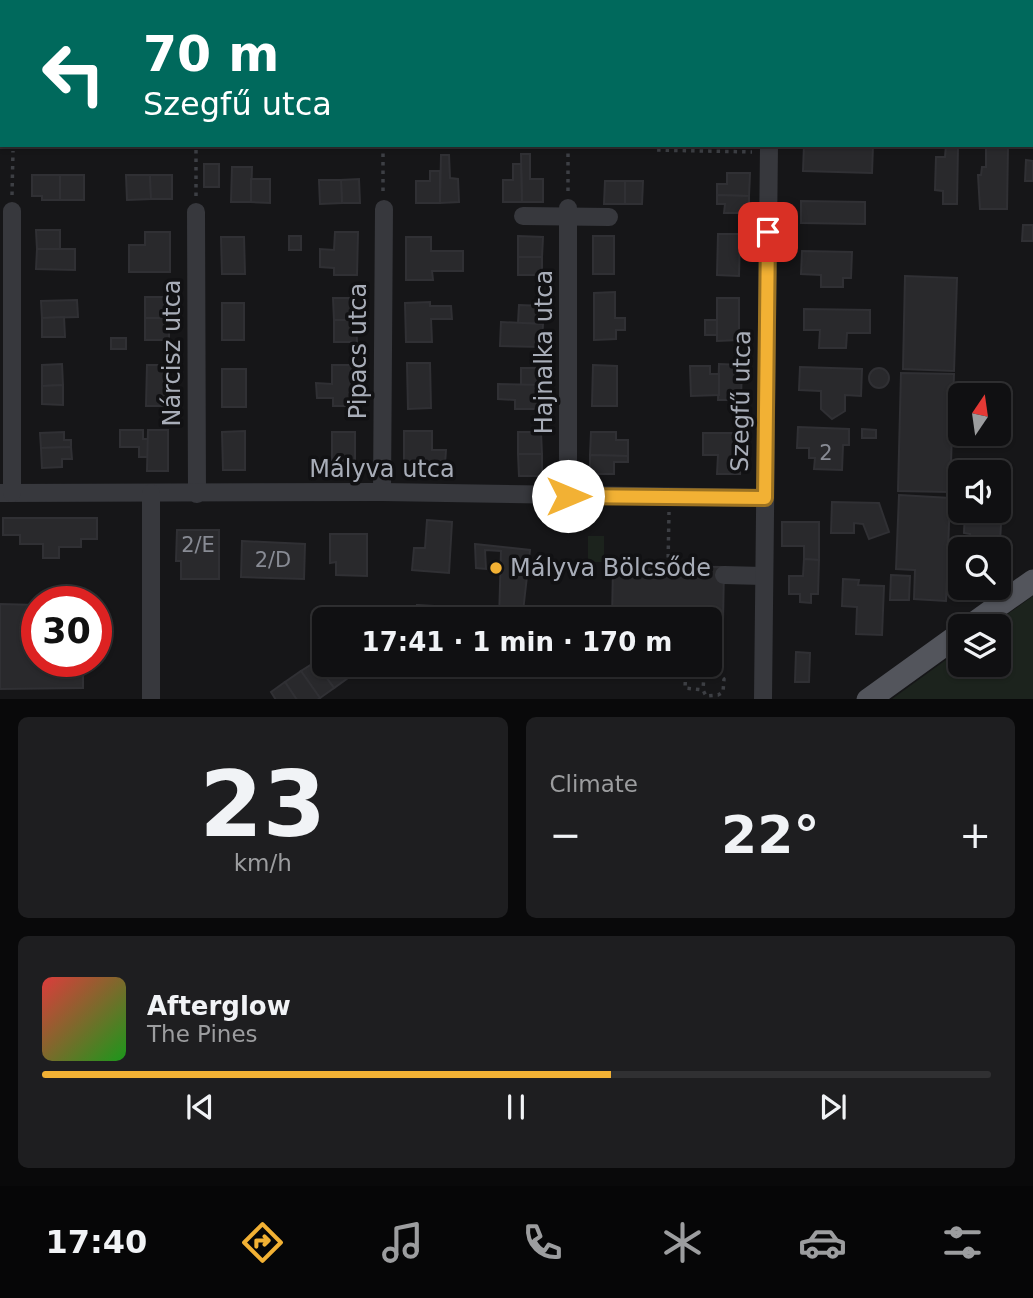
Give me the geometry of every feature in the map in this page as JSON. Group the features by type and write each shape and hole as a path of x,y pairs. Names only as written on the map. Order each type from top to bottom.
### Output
{"main road":[{"path":"987,614 1033,581"},
{"path":"868,699 948,642"}],"street":[{"name":"Szegfű utca","path":"764,699 763,576 769,149"},
{"name":"Pipacs utca","path":"382,492 384,209"},
{"path":"6,493 12,211"},
{"name":"Nárcisz utca","path":"196,212 197,494"},
{"path":"523,216 568,212 609,217"},
{"name":"Hajnalka utca","path":"568,212 568,496"},
{"name":"Mályva utca","path":"6,493 382,492 765,498"},
{"path":"151,493 151,699"},
{"path":"724,575 763,576"}],"path":[{"path":"12,211 13,147"},
{"path":"196,212 197,147"},
{"path":"383,147 384,209"},
{"path":"568,147 568,212"},
{"path":"652,147 654,150 769,149"},
{"path":"668,566 669,506"},
{"path":"704,677 703,690 706,696 718,695 724,686 722,676"},
{"path":"686,677 685,688 703,690"}],"shaded area":[{"path":"588,536 604,536 604,562 588,562"},
{"path":"1033,596 1033,699 892,699 948,658 948,677 1011,677 1011,614 1008,614"}],"building":[{"path":"804,147 873,147 872,173 803,171"},
{"path":"946,147 958,147 957,204 943,204 943,191 935,190 936,157 945,157"},
{"path":"986,147 1008,147 1007,209 980,209 978,175 981,175 982,167 986,167"},
{"path":"521,154 530,154 530,179 543,179 543,202 522,202"},
{"path":"441,155 449,155 450,178 458,179 459,202 440,203"},
{"path":"1026,160 1033,161 1033,181 1025,181"},
{"path":"204,164 219,164 219,187 204,187"},
{"path":"513,164 521,164 522,202 503,202 503,180 513,180"},
{"path":"232,167 252,167 251,202 231,202"},
{"path":"430,171 440,171 440,203 416,203 416,181 430,181"},
{"path":"727,173 750,173 749,196 717,195 717,184 727,184"},
{"path":"32,175 60,175 60,200 42,200 42,196 32,196"},
{"path":"60,175 84,175 84,200 60,200"},
{"path":"126,175 150,175 151,199 127,200"},
{"path":"150,175 172,175 172,199 151,199"},
{"path":"251,179 270,179 270,203 251,202"},
{"path":"359,179 360,203 342,203 341,180"},
{"path":"319,180 341,180 342,203 320,204"},
{"path":"605,181 625,181 625,204 604,204"},
{"path":"625,181 643,181 642,204 625,204"},
{"path":"717,195 749,196 749,213 724,213 725,204 717,204"},
{"path":"801,201 865,202 865,224 801,223"},
{"path":"1023,225 1033,225 1033,241 1022,241"},
{"path":"36,230 60,230 60,249 37,249"},
{"path":"145,232 170,232 170,272 129,272 129,245 145,245"},
{"path":"335,232 358,232 357,275 334,275 334,268 320,267 320,249 334,250"},
{"path":"718,234 740,234 739,276 717,275"},
{"path":"289,236 301,236 301,250 289,250"},
{"path":"518,236 543,237 542,257 518,257"},
{"path":"593,236 614,236 614,274 593,274"},
{"path":"221,237 244,237 245,274 222,274"},
{"path":"406,237 431,237 431,251 463,251 463,271 432,271 433,280 406,280"},
{"path":"37,249 75,249 75,270 36,269"},
{"path":"802,251 852,252 851,278 843,278 843,287 821,287 821,275 801,274"},
{"path":"518,257 542,257 542,275 518,275"},
{"path":"905,276 957,278 954,371 903,369"},
{"path":"615,292 615,318 625,318 625,330 616,330 616,339 594,340 594,293"},
{"path":"145,297 169,297 169,318 145,318"},
{"path":"333,298 356,298 356,320 334,320"},
{"path":"717,298 739,298 739,340 717,341"},
{"path":"77,300 78,317 42,318 41,301"},
{"path":"430,302 430,306 451,306 452,319 431,319 432,342 406,342 405,303"},
{"path":"222,303 244,303 244,340 222,340"},
{"path":"519,305 543,306 543,324 518,323"},
{"path":"804,309 870,310 870,333 847,333 846,348 819,348 820,330 804,330"},
{"path":"64,317 65,337 42,337 42,318"},
{"path":"145,318 169,318 169,340 145,340"},
{"path":"334,320 356,320 357,342 334,342"},
{"path":"705,320 717,320 717,335 705,335"},
{"path":"501,322 543,324 542,347 500,346"},
{"path":"111,338 126,338 126,349 111,349"},
{"path":"407,363 430,363 431,408 408,409"},
{"path":"62,364 63,385 42,386 42,365"},
{"path":"719,364 742,365 741,400 718,400"},
{"path":"147,365 168,365 168,406 146,406"},
{"path":"332,365 355,365 355,406 333,406 333,398 317,398 316,383 332,384"},
{"path":"593,365 617,366 617,406 592,406"},
{"path":"690,366 710,366 710,374 719,374 719,395 691,396"},
{"path":"800,367 862,369 861,396 845,395 845,411 832,419 821,409 821,391 799,390"},
{"path":"521,368 544,368 543,385 521,385"},
{"path":"879,368 886,371 889,378 886,385 879,388 872,385 869,378 872,371"},
{"path":"222,369 246,369 246,407 222,407"},
{"path":"901,373 954,374 954,383 948,383 948,446 952,446 951,460 948,460 948,492 898,491"},
{"path":"498,384 543,385 543,409 515,409 515,400 498,399"},
{"path":"63,385 63,405 42,404 42,386"},
{"path":"798,427 849,429 849,445 843,445 842,470 814,469 815,458 809,458 809,448 797,448"},
{"path":"862,429 876,430 876,438 862,438"},
{"path":"120,430 143,430 143,439 148,439 148,457 139,457 139,447 120,447"},
{"path":"148,430 168,430 168,471 147,471"},
{"path":"245,431 245,470 223,470 222,432"},
{"path":"404,431 432,431 432,450 446,450 445,464 433,464 433,476 404,476"},
{"path":"64,432 64,440 71,440 71,447 41,448 40,433"},
{"path":"332,432 355,432 355,474 332,474"},
{"path":"518,432 541,432 542,454 518,454"},
{"path":"591,432 616,432 616,440 628,440 628,456 590,455"},
{"path":"703,433 740,433 740,474 717,474 718,455 703,455"},
{"path":"71,447 72,459 62,459 62,467 42,468 41,448"},
{"path":"518,454 542,454 542,476 519,476"},
{"path":"590,455 628,456 628,462 614,462 614,474 590,474"},
{"path":"899,495 948,498 946,601 914,599 915,570 896,569"},
{"path":"832,502 879,503 889,532 869,539 863,524 854,523 854,533 831,533"},
{"path":"3,518 97,518 97,539 81,539 81,547 59,547 59,558 43,558 43,544 20,544 20,535 3,535"},
{"path":"427,520 452,522 449,573 412,570 414,548 425,548"},
{"path":"782,522 819,522 819,560 804,559 804,546 782,546"},
{"path":"964,523 1001,523 1000,537 970,537 970,534 964,533"},
{"path":"177,530 219,530 219,579 181,579 181,561 176,561"},
{"path":"330,534 367,534 367,576 336,575 336,562 330,563"},
{"path":"242,541 305,544 304,579 241,577"},
{"path":"475,544 530,550 523,607 499,607 501,551 485,550 486,569 476,568"},
{"path":"804,559 819,560 818,594 811,594 811,603 800,602 800,594 789,594 789,576 803,576"},
{"path":"613,566 724,567 723,622 722,607 612,607"},
{"path":"891,575 910,576 909,600 890,600"},
{"path":"843,579 859,580 858,585 884,586 882,635 856,634 857,607 842,606"},
{"path":"0,604 21,605 21,677 83,677 83,688 0,689"},
{"path":"417,605 451,607 417,607"},
{"path":"796,652 810,653 809,682 795,682"},
{"path":"312,664 312,677 326,677 334,688 320,698 301,671"},
{"path":"301,671 320,698 296,699 285,682"},
{"path":"326,677 347,677 348,678 334,688"},
{"path":"285,682 296,699 275,699 271,692"}],"place":[{"name":"Mályva Bölcsőde","path":"496,568"}],"route":[{"path":"568,496 765,498 768,232"}]}
